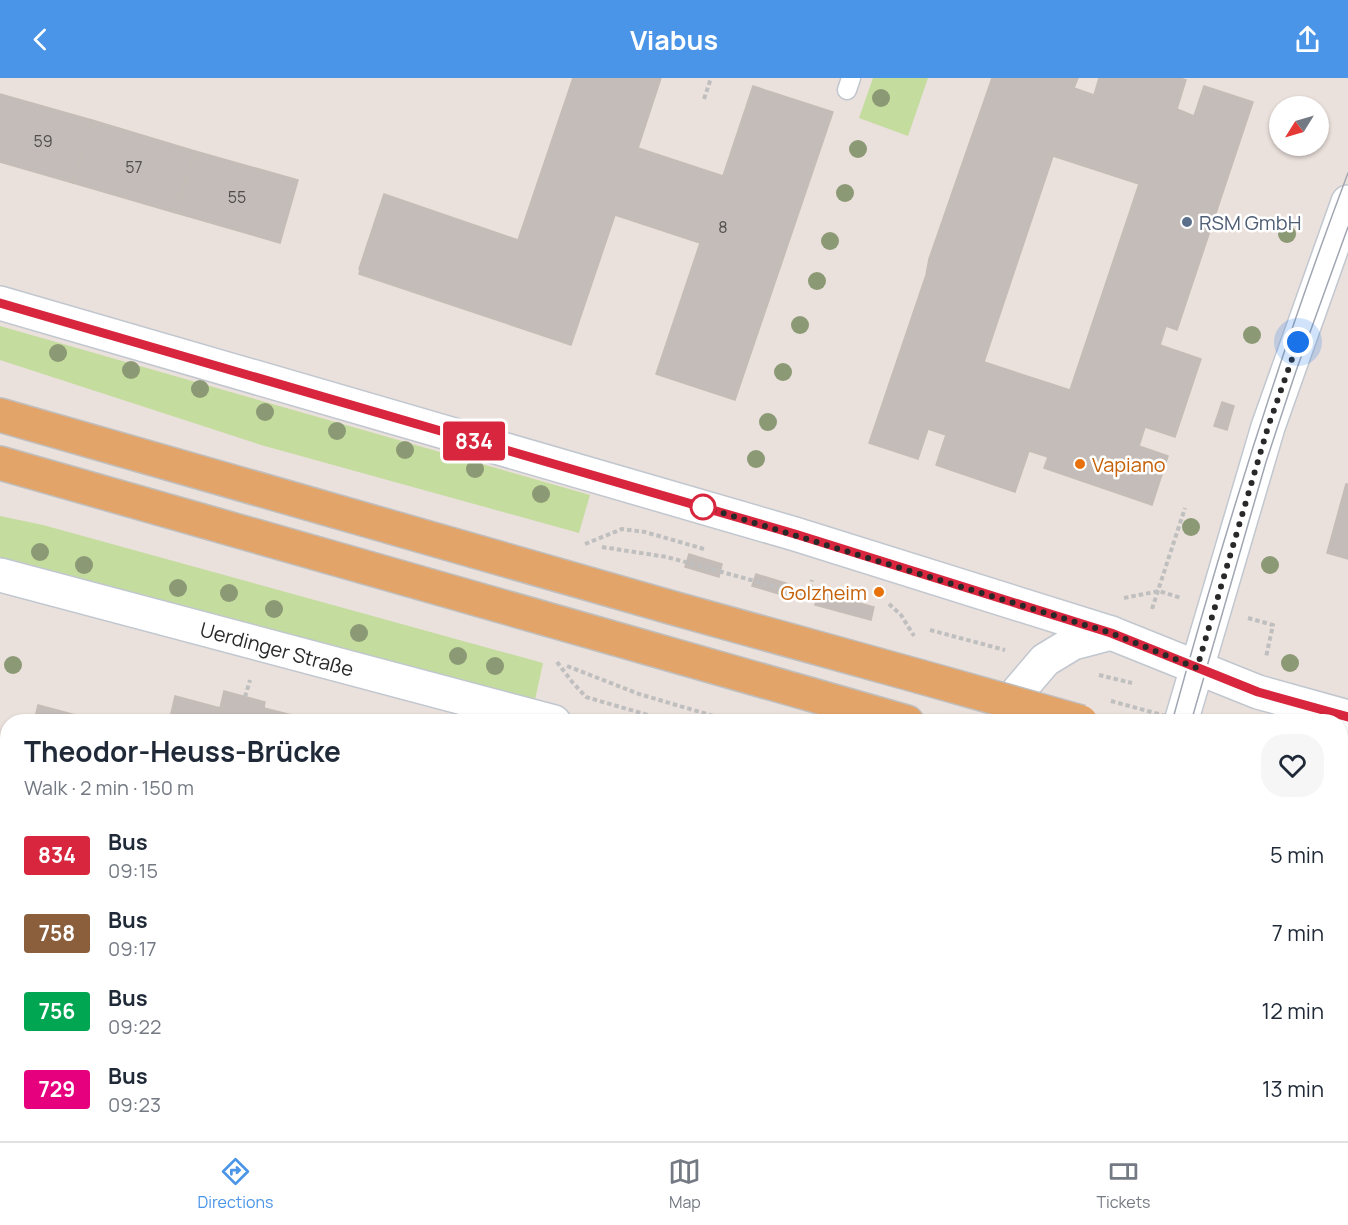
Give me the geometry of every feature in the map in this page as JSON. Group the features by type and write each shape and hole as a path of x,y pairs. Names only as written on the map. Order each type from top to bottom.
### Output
{"main road":[{"path":"0,415 1053,714"},
{"path":"0,463 881,714"}],"street":[{"path":"1183,714 1268,427 1348,202"},
{"path":"0,303 795,534 1111,633 1258,692 1337,714"},
{"name":"Uerdinger Straße","path":"0,575 524,714"},
{"path":"1009,714 1010,701 1045,660 1073,643 1111,633"}],"path":[{"path":"704,99 711,78"},
{"path":"1150,615 1185,508"},
{"path":"587,544 622,529 645,532 712,551"},
{"path":"578,542 667,557 817,598"},
{"path":"801,577 823,583"},
{"path":"808,596 812,580"},
{"path":"1159,591 1175,596"},
{"path":"884,601 894,607 917,639"},
{"path":"1253,619 1274,625 1264,666"},
{"path":"930,630 1010,651"},
{"path":"549,659 639,694 707,714"},
{"path":"558,663 586,697 644,714"},
{"path":"1097,674 1131,684"},
{"path":"244,697 250,680"}],"green space":[{"path":"873,78 928,78 908,136 859,118"},
{"path":"0,326 590,495 579,533 261,445 0,360"},
{"path":"0,516 43,525 543,663 535,700 0,559"}],"building":[{"path":"573,78 661,78 638,148 723,176 753,86 833,112 735,400 656,374 700,243 615,215 571,345 359,274 384,194 518,240"},
{"path":"992,78 1078,78 1074,88 1094,95 1099,78 1180,78 1186,80 1177,109 1194,116 1204,86 1253,102 1177,330 1166,326 1160,345 1201,359 1175,437 1145,427 1139,446 1168,456 1152,505 1044,468 1048,457 1029,451 1015,492 936,465 946,435 928,429 918,459 869,443 926,275 929,259","holes":["1053,156 1139,184 1070,390 984,362"]},
{"path":"0,94 92,120 73,183 0,162"},
{"path":"92,120 195,151 176,213 73,183"},
{"path":"195,151 298,180 280,243 176,213"},
{"path":"1222,402 1234,406 1227,430 1214,426"},
{"path":"1346,484 1348,484 1348,559 1327,553"},
{"path":"689,554 722,564 719,577 685,567"},
{"path":"756,574 789,584 786,596 752,586"},
{"path":"819,592 874,607 871,620 815,605"},
{"path":"224,691 265,702 264,708 288,714 171,714 175,696 220,708"},
{"path":"38,705 72,714 36,714"}],"tram line":[{"path":"1174,714 1211,583 1254,445 1299,309 1348,173"},
{"path":"1193,714 1266,462 1348,227"}],"bus line":[{"name":"834","path":"0,303 795,534 1111,633 1258,692 1337,714"}],"place":[{"name":"RSM GmbH","path":"1187,222"},
{"name":"Vapiano","path":"1080,464"},
{"name":"Golzheim","path":"879,592"}],"route":[{"path":"703,507 1111,633 1197,668 1268,427 1298,342"}]}
